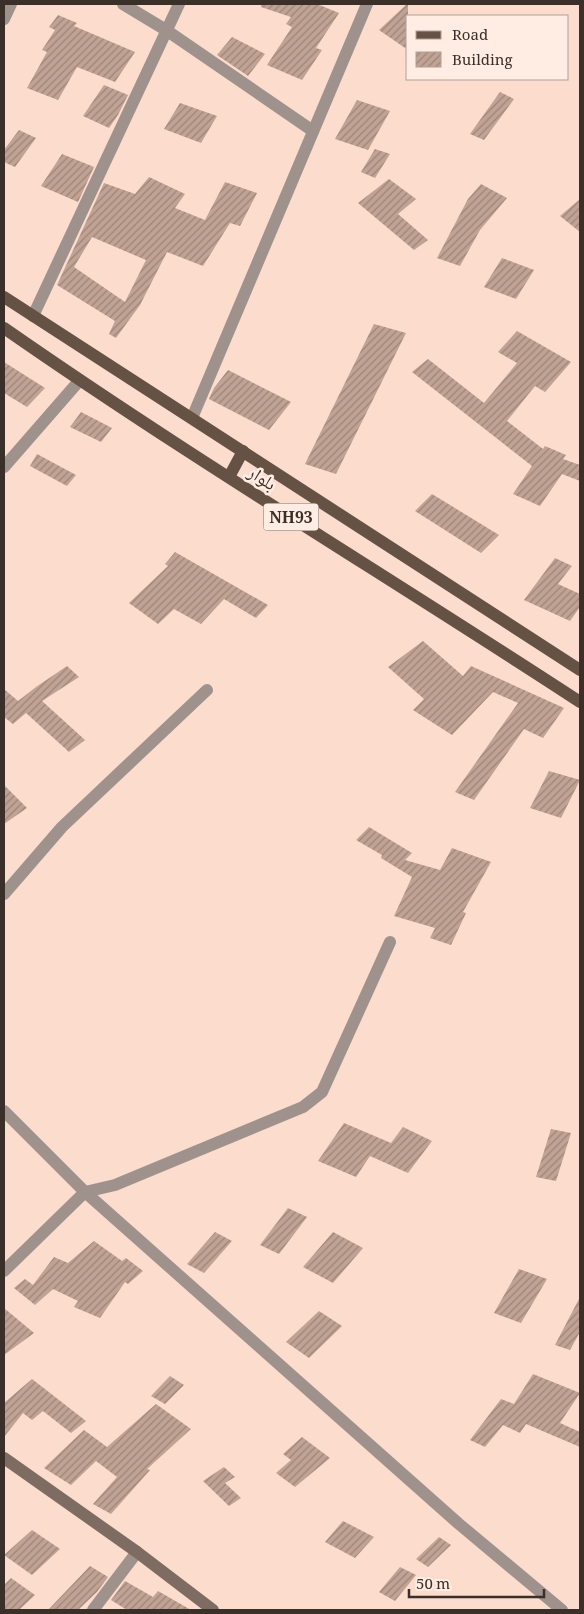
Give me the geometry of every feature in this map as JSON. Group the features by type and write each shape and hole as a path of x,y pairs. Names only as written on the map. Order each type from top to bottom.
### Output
{"main road":[{"name":"بلوار","path":"4,297 580,670"},
{"name":"بلوار","path":"4,328 79,381 580,702"},
{"path":"229,477 243,451"}],"street":[{"path":"4,19 11,4"},
{"path":"122,4 166,30 313,131"},
{"path":"33,316 179,4"},
{"path":"192,418 367,4"},
{"path":"4,467 79,381"},
{"path":"4,894 62,827 207,690"},
{"path":"4,1272 85,1192 115,1185 303,1106 322,1092 390,942"},
{"path":"4,1111 85,1192 459,1524 562,1610"},
{"path":"4,1458 137,1552 213,1610"},
{"path":"93,1610 137,1552"}],"building":[{"path":"261,4 317,4 339,13 316,48 322,50 302,80 267,65 292,27 286,24 291,17 261,7"},
{"path":"408,4 408,15 406,15 406,49 379,30"},
{"path":"58,15 77,23 74,26 135,52 115,82 77,67 58,100 27,88 47,52 42,50 55,30 49,27"},
{"path":"232,37 265,54 248,76 217,55"},
{"path":"104,85 128,95 109,128 83,116"},
{"path":"500,92 514,99 484,140 470,134"},
{"path":"357,100 390,111 368,150 335,139"},
{"path":"180,103 217,116 201,143 164,129"},
{"path":"19,130 36,138 15,167 4,162 4,150"},
{"path":"375,149 390,154 375,178 361,172"},
{"path":"62,154 94,167 78,202 41,186"},
{"path":"149,177 185,194 175,208 205,220 225,182 257,193 240,226 230,223 203,266 167,252 140,305 116,338 109,334 115,321 57,285 104,183 135,194","holes":["92,237 146,260 125,302 74,267"]},
{"path":"389,179 416,199 398,214 428,240 414,250 358,203"},
{"path":"481,184 507,198 480,230 460,266 437,258 468,199"},
{"path":"580,199 580,232 560,216"},
{"path":"502,258 534,270 516,299 484,287"},
{"path":"374,324 406,333 336,474 305,464"},
{"path":"517,331 571,362 545,392 535,386 507,421 543,449 545,446 566,455 563,459 580,465 580,481 562,474 540,506 513,494 532,466 412,372 428,359 484,403 517,363 498,352"},
{"path":"4,362 45,388 27,407 4,393"},
{"path":"228,370 291,402 269,430 209,399 214,388"},
{"path":"81,412 112,428 101,442 70,427"},
{"path":"37,454 76,475 67,486 30,466"},
{"path":"432,494 499,535 481,553 415,511"},
{"path":"175,552 268,605 256,618 224,599 201,624 174,609 158,624 129,603 168,566 165,564"},
{"path":"555,558 572,566 558,584 580,594 580,607 570,621 524,600"},
{"path":"423,641 463,676 471,666 564,708 543,738 524,729 474,800 455,792 518,703 493,692 452,735 413,710 424,699 388,667"},
{"path":"67,666 79,677 42,701 85,740 69,752 26,713 13,724 4,717 4,689 18,701"},
{"path":"549,771 580,780 561,818 530,808"},
{"path":"4,785 27,808 4,824"},
{"path":"369,827 412,853 405,860 440,870 452,848 491,862 463,912 466,913 451,945 430,938 435,928 394,916 412,877 381,858 382,855 356,840"},
{"path":"344,1123 391,1143 403,1127 432,1141 408,1173 370,1156 356,1177 318,1161"},
{"path":"551,1129 571,1133 556,1181 536,1177"},
{"path":"288,1208 307,1217 279,1254 260,1245"},
{"path":"215,1232 232,1241 204,1273 187,1264"},
{"path":"333,1232 363,1248 333,1283 303,1267"},
{"path":"94,1241 122,1261 126,1258 143,1271 128,1284 125,1282 100,1318 74,1307 78,1301 53,1289 35,1305 14,1288 25,1279 33,1285 54,1257 68,1263"},
{"path":"519,1269 547,1279 521,1323 494,1313"},
{"path":"580,1297 580,1332 570,1350 555,1345"},
{"path":"4,1308 34,1333 4,1355"},
{"path":"319,1311 342,1326 309,1358 286,1342"},
{"path":"533,1374 580,1393 560,1423 580,1432 580,1447 526,1424 520,1433 503,1425 485,1447 470,1440 501,1399 514,1404"},
{"path":"170,1376 184,1385 165,1404 151,1396"},
{"path":"32,1379 86,1421 71,1433 43,1411 32,1420 23,1413 4,1437 4,1403"},
{"path":"156,1404 191,1429 147,1469 150,1470 111,1514 93,1504 117,1477 96,1461 71,1485 44,1468 84,1430 107,1447"},
{"path":"302,1437 330,1458 295,1487 276,1473 291,1460 283,1454"},
{"path":"224,1467 235,1477 225,1483 241,1498 229,1506 203,1481"},
{"path":"343,1521 374,1537 355,1558 325,1542"},
{"path":"32,1530 60,1549 32,1575 4,1555"},
{"path":"439,1537 451,1545 428,1567 416,1559"},
{"path":"90,1566 108,1577 97,1592 78,1610 48,1610"},
{"path":"400,1567 416,1575 395,1601 379,1592"},
{"path":"11,1578 35,1595 19,1610 4,1610 4,1585"},
{"path":"125,1581 153,1597 158,1591 191,1610 127,1610 111,1600"}]}
